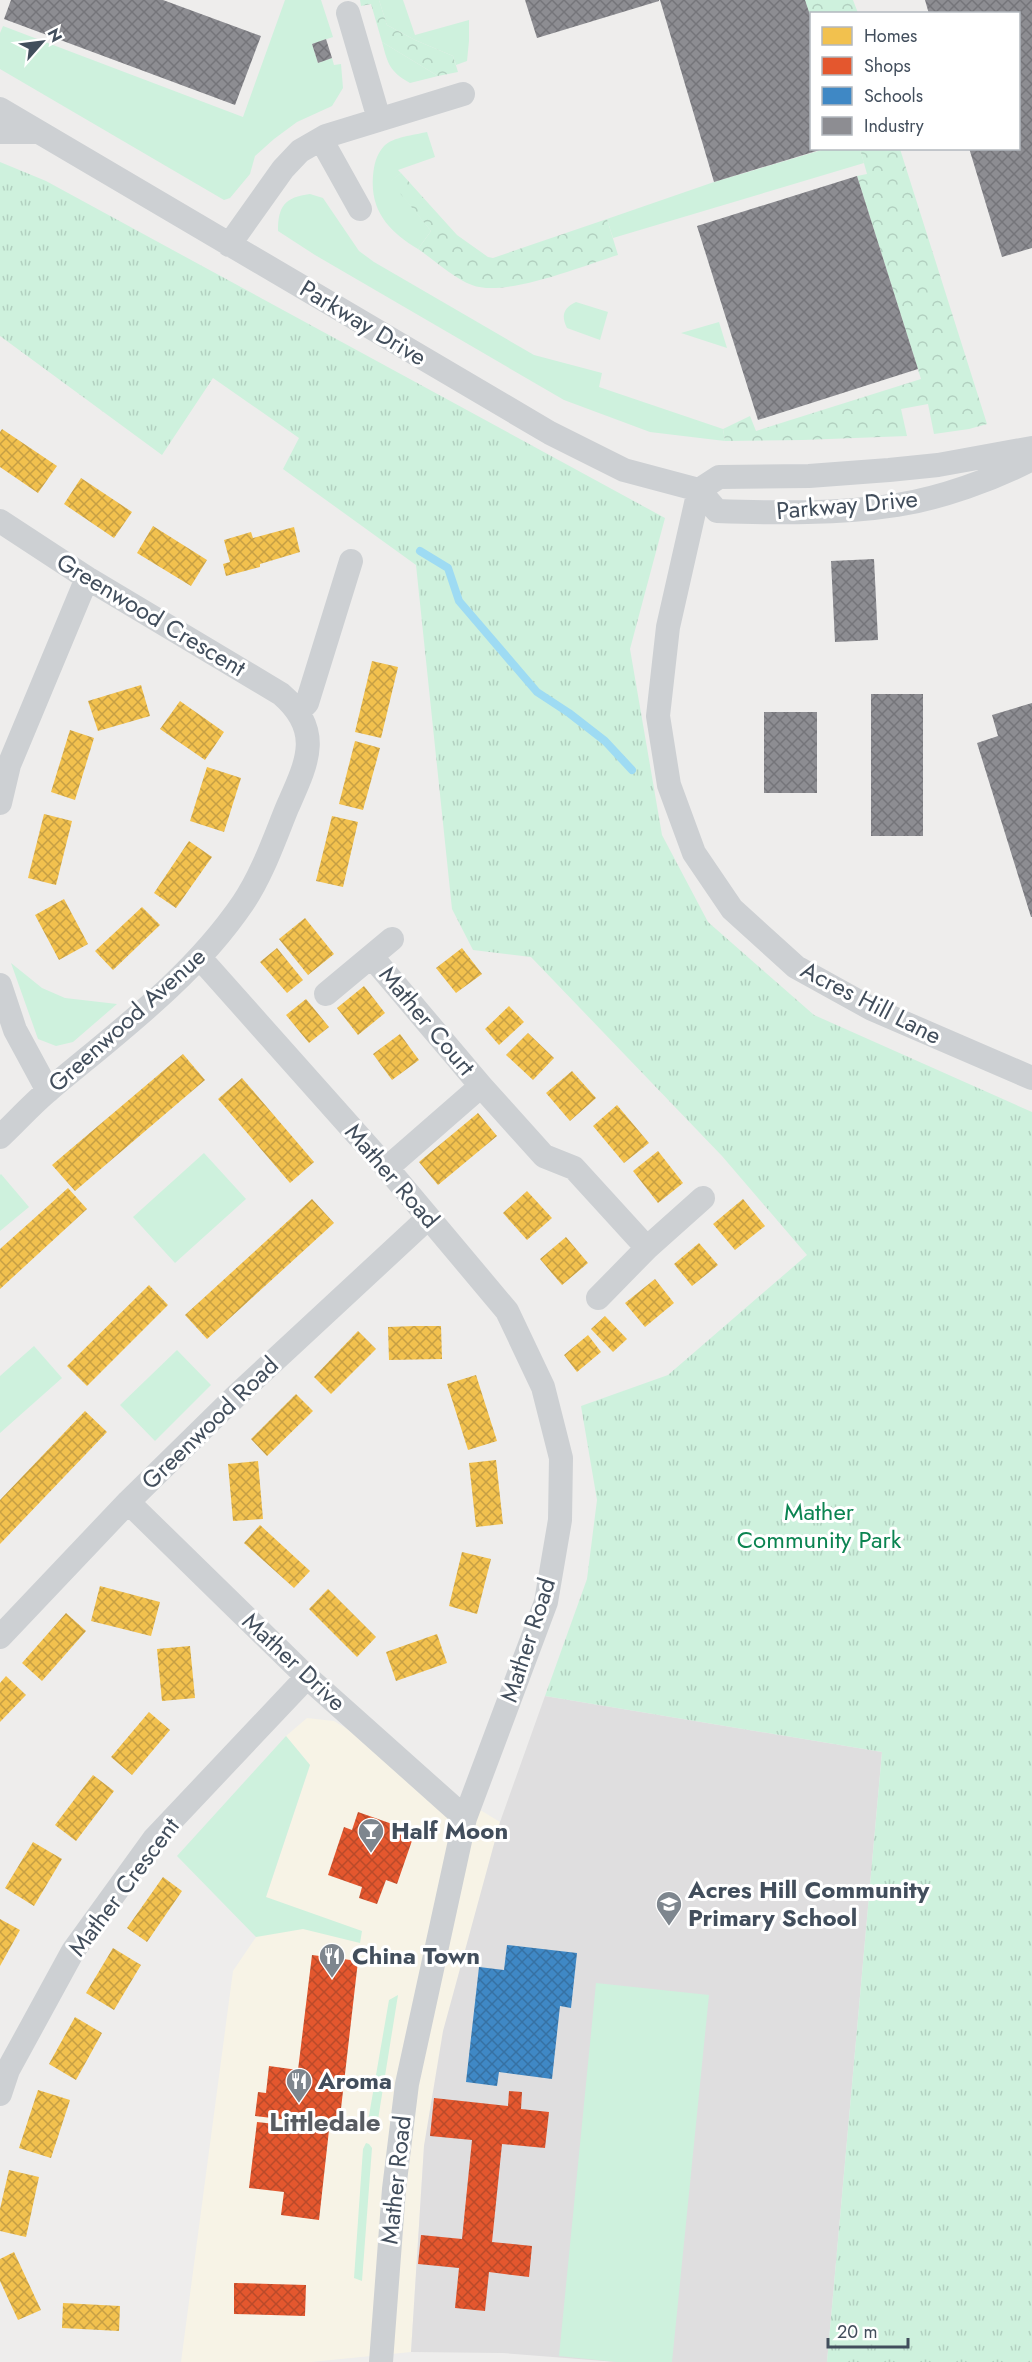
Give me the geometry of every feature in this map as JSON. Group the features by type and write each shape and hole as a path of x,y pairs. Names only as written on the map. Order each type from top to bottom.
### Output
{"street":[{"path":"348,14 379,120"},
{"path":"229,245 283,169 300,151 321,139 463,94"},
{"name":"Parkway Drive","path":"0,109 229,245 590,454 624,470 699,490 717,511 760,513 898,505 962,489 1032,459"},
{"path":"0,132 36,132"},
{"path":"321,139 360,209"},
{"name":"Parkway Drive","path":"699,490 719,477 809,476 889,470 938,465 1032,448"},
{"name":"Acres Hill Lane","path":"699,490 668,627 658,716 669,784 693,853 732,909 796,967 872,1009 1032,1077"},
{"name":"Greenwood Crescent","path":"0,521 87,578 281,694 299,711"},
{"path":"299,711 307,703 351,561"},
{"path":"0,803 9,765 87,578"},
{"name":"Greenwood Avenue","path":"0,1137 48,1091 97,1052 200,958 243,902 270,849 303,771 309,732 299,711"},
{"name":"Mather Court","path":"326,994 392,939"},
{"name":"Mather Court","path":"372,957 481,1086 544,1156 574,1168 647,1248"},
{"name":"Mather Road","path":"200,958 387,1168 507,1311 543,1387 561,1458 560,1520 546,1602 465,1818 407,2084 394,2189 381,2362"},
{"path":"0,985 15,1030 48,1091"},
{"name":"Mather Court","path":"387,1168 481,1086"},
{"path":"598,1298 647,1248 703,1198"},
{"name":"Greenwood Road","path":"0,1637 128,1502 235,1397 429,1218"},
{"name":"Mather Drive","path":"128,1502 307,1677 465,1818"},
{"name":"Mather Crescent","path":"0,2094 8,2070 73,1951 154,1839 307,1677"}],"shaded area":[{"name":"Acres Hill Community Primary School","path":"545,1696 882,1752 827,2362 617,2362 503,2353 411,2352 424,2146 443,2031 500,1822"},
{"path":"307,1718 334,1721 500,1822 424,2146 411,2352 311,2362 181,2362 233,1971 256,1937 266,1897 310,1765 286,1736"}],"green space":[{"path":"285,0 321,0 333,37 312,44 318,63 332,58 334,65 341,64 343,88 332,106 297,122 255,156 250,174 230,198 224,200 0,69 0,33 3,26 243,117"},
{"path":"360,0 379,0 387,25 453,56 458,72 438,76 382,42 371,4 361,6"},
{"path":"379,0 403,0 415,35 469,20 467,61 456,65 453,56 387,25"},
{"path":"805,0 853,0 858,12 810,12 810,18"},
{"path":"382,42 438,76 410,83 393,71"},
{"path":"427,132 435,157 398,170 401,173 391,181 431,231 418,249 384,220 375,200 373,176 376,160 384,146 398,138"},
{"path":"822,150 860,150 864,163 613,238 607,219 714,182"},
{"path":"860,150 900,150 987,424 934,434 928,404 901,409 907,436 725,441 723,429 750,416 756,431 921,379 857,176 867,174"},
{"name":"Mather Community Park","path":"0,162 46,181 665,518 630,649 662,835 708,922 814,1015 1032,1112 1032,2362 827,2362 882,1752 545,1696 587,1579 597,1500 581,1406 668,1375 807,1255 722,1156 531,957 473,950 452,909 416,565 283,469 299,438 213,378 162,455 0,336"},
{"path":"401,173 457,235 488,257 493,258 607,219 618,255 523,284 486,288 472,285 452,274 418,249 431,231 390,181"},
{"path":"310,194 323,198 359,251 374,262 534,355 602,373 599,387 723,429 725,441 650,432 564,400 315,255 278,231 279,215 285,204 301,195"},
{"path":"576,302 608,312 600,340 567,328 564,313"},
{"path":"719,322 727,348 681,333"},
{"path":"11,963 42,988 65,998 117,1004 73,1042 56,1046 38,1039"},
{"path":"204,1153 246,1199 175,1263 133,1217"},
{"path":"0,1175 29,1207 0,1231"},
{"path":"34,1346 62,1378 0,1433 0,1376"},
{"path":"177,1350 211,1385 155,1441 120,1405"},
{"path":"286,1736 310,1765 266,1897 362,1931 360,1943 303,1929 256,1937 177,1856"},
{"path":"596,1983 709,1995 672,2362 617,2362 559,2356"},
{"path":"398,1995 376,2132 370,2132 367,2127 389,2000"},
{"path":"366,2143 372,2148 362,2281 354,2278 363,2149"}],"building: Homes":[{"path":"2,429 57,466 38,493 0,467 0,432"},
{"path":"81,478 132,512 114,538 64,504"},
{"path":"153,526 207,560 191,586 137,553"},
{"path":"294,527 300,552 260,564 260,567 226,576 223,564 230,562 224,540 251,532 253,538"},
{"path":"372,661 398,667 381,738 355,732"},
{"path":"141,685 150,716 98,731 88,701"},
{"path":"180,701 224,732 205,760 160,729"},
{"path":"70,730 94,738 75,800 51,792"},
{"path":"355,741 380,748 363,810 339,804"},
{"path":"207,767 241,778 224,832 190,821"},
{"path":"44,814 72,821 56,885 28,878"},
{"path":"332,816 358,822 343,887 316,881"},
{"path":"189,841 212,857 176,908 154,893"},
{"path":"64,899 88,944 59,960 35,915"},
{"path":"142,907 160,925 113,970 95,951"},
{"path":"305,918 334,954 308,975 279,939"},
{"path":"277,948 303,980 287,993 260,962"},
{"path":"462,948 482,974 456,993 436,968"},
{"path":"364,986 385,1013 358,1035 337,1008"},
{"path":"306,999 329,1027 309,1043 286,1015"},
{"path":"509,1006 524,1022 499,1045 485,1029"},
{"path":"528,1033 554,1058 533,1080 506,1055"},
{"path":"400,1034 419,1060 392,1080 373,1054"},
{"path":"183,1054 205,1080 75,1191 52,1165"},
{"path":"572,1071 596,1098 570,1121 546,1093"},
{"path":"242,1078 314,1162 290,1183 218,1099"},
{"path":"617,1105 649,1143 624,1163 593,1126"},
{"path":"478,1113 497,1136 438,1185 419,1162"},
{"path":"658,1151 683,1183 658,1203 633,1171"},
{"path":"68,1188 87,1209 0,1289 0,1249"},
{"path":"527,1191 552,1218 527,1240 503,1213"},
{"path":"312,1199 334,1223 207,1339 185,1315"},
{"path":"743,1199 765,1226 735,1250 713,1224"},
{"path":"566,1237 588,1263 562,1285 540,1259"},
{"path":"699,1243 718,1265 692,1286 674,1264"},
{"path":"655,1279 674,1303 645,1327 625,1303"},
{"path":"149,1285 168,1305 87,1386 67,1366"},
{"path":"605,1316 627,1339 613,1352 591,1329"},
{"path":"441,1326 442,1359 389,1360 388,1327"},
{"path":"358,1331 376,1349 331,1394 314,1377"},
{"path":"588,1335 601,1352 577,1372 564,1355"},
{"path":"476,1375 497,1441 468,1450 447,1384"},
{"path":"296,1394 313,1411 267,1456 251,1439"},
{"path":"85,1411 107,1432 0,1544 0,1500"},
{"path":"496,1460 503,1524 476,1527 469,1463"},
{"path":"258,1461 263,1519 233,1521 228,1464"},
{"path":"260,1525 310,1571 294,1588 244,1543"},
{"path":"462,1552 491,1559 477,1614 449,1606"},
{"path":"100,1586 160,1602 151,1636 91,1621"},
{"path":"328,1589 376,1637 357,1657 309,1609"},
{"path":"66,1613 86,1631 42,1681 22,1663"},
{"path":"437,1634 447,1663 396,1681 386,1652"},
{"path":"190,1646 195,1698 162,1701 157,1649"},
{"path":"6,1676 26,1695 0,1722 0,1683"},
{"path":"149,1712 170,1730 132,1775 111,1757"},
{"path":"93,1775 114,1791 76,1841 55,1825"},
{"path":"33,1842 62,1859 34,1906 5,1888"},
{"path":"163,1877 182,1891 147,1942 127,1928"},
{"path":"0,1919 20,1930 0,1966"},
{"path":"113,1948 141,1965 114,2010 86,1993"},
{"path":"75,2017 102,2033 76,2080 49,2064"},
{"path":"38,2090 70,2100 51,2158 19,2148"},
{"path":"9,2170 39,2177 26,2237 0,2231 0,2209"},
{"path":"14,2252 41,2310 18,2320 0,2281 0,2259"},
{"path":"63,2303 120,2306 119,2331 62,2328"}],"building: Shops":[{"name":"Half Moon","path":"358,1812 415,1832 397,1884 386,1880 377,1904 359,1898 362,1887 328,1875 344,1827 352,1830"},
{"path":"312,1955 358,1961 339,2126 255,2116 258,2092 266,2093 269,2066 298,2070"},
{"path":"509,2091 522,2092 521,2109 549,2112 545,2148 502,2144 492,2242 532,2246 529,2277 489,2272 485,2311 455,2308 459,2268 418,2264 421,2235 462,2239 472,2140 430,2136 434,2098 508,2106"},
{"path":"257,2122 329,2130 319,2220 281,2215 284,2192 249,2188"},
{"path":"234,2283 306,2285 305,2316 234,2314"}],"building: Schools":[{"path":"507,1945 577,1953 571,2008 560,2006 552,2079 499,2072 497,2086 466,2082 479,1967 504,1970"}],"building: Industry":[{"path":"11,0 163,0 261,36 235,105 4,19"},
{"path":"525,0 659,0 659,1 537,38"},
{"path":"660,0 805,0 810,15 810,150 820,150 714,182"},
{"path":"925,0 1032,0 1032,248 1002,257 970,150 1020,150 1020,12 928,12"},
{"path":"326,39 332,58 318,63 312,44"},
{"path":"857,176 918,369 758,420 697,226"},
{"path":"874,559 878,640 835,642 831,561"},
{"path":"871,694 923,694 923,836 871,836"},
{"path":"1032,703 1031,917 977,743 998,736 992,715"},
{"path":"764,712 817,712 817,793 764,793"}],"waterway":[{"path":"420,551 448,568 459,601 537,692 605,741 632,770"}],"place":[{"name":"Half Moon","path":"371,1854"},
{"name":"Acres Hill Community Primary School","path":"669,1927"},
{"name":"China Town","path":"332,1979"},
{"name":"Aroma","path":"299,2104"}],"district":[{"name":"Littledale","path":"325,2122"}]}
